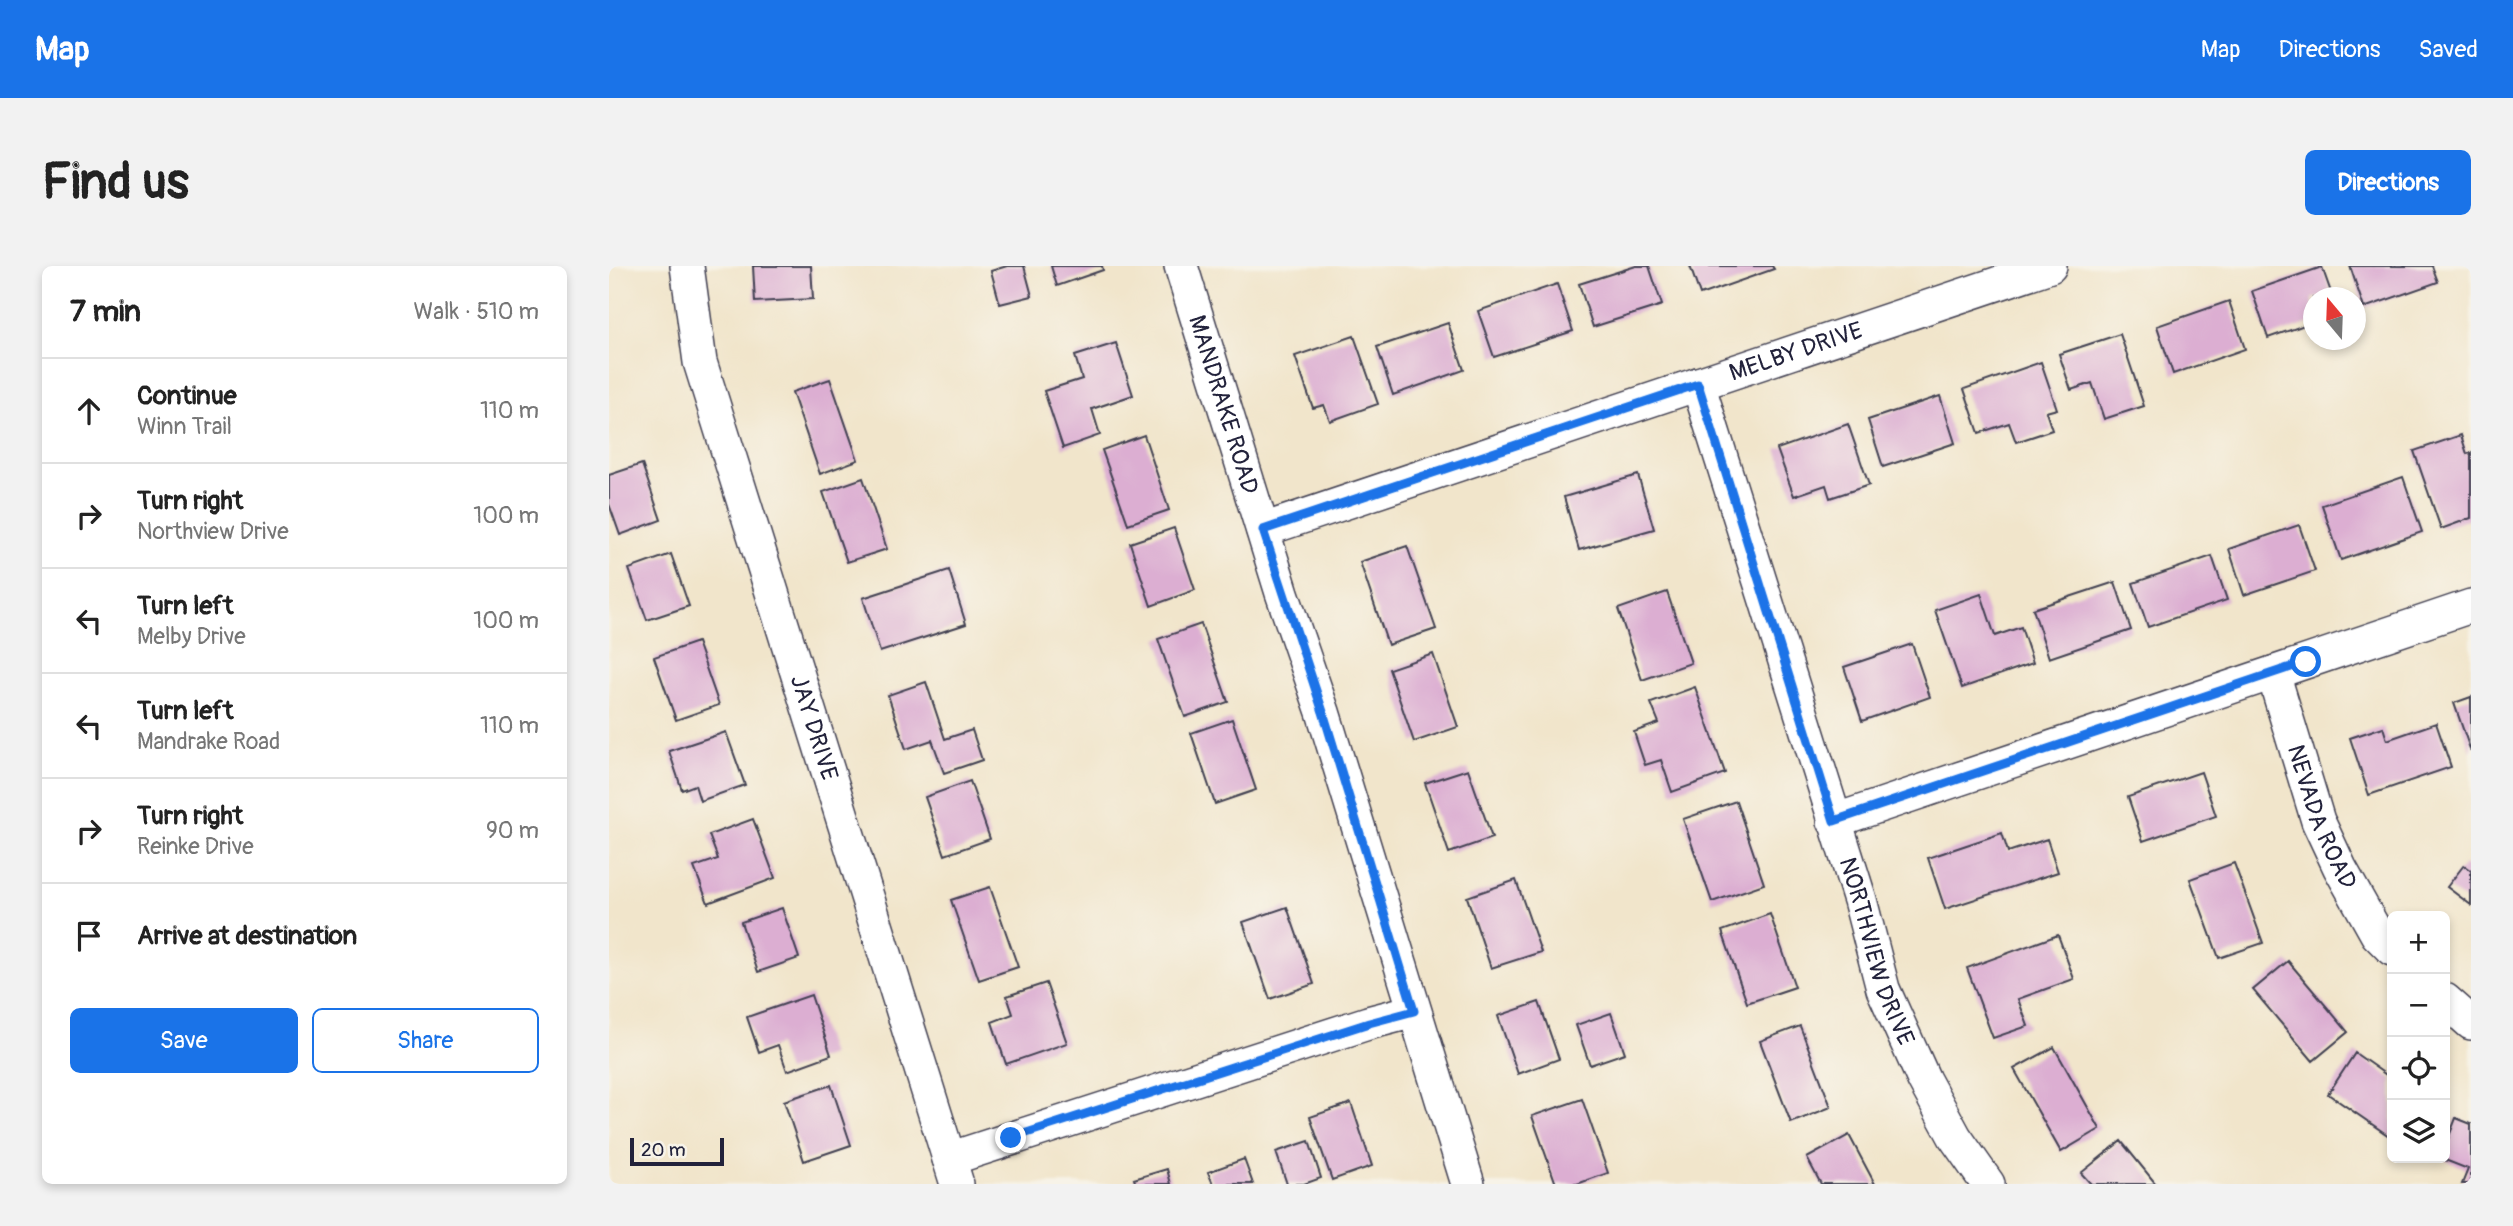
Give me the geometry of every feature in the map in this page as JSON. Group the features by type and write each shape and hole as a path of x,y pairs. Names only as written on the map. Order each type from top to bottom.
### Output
{"street":[{"name":"JAY DRIVE","path":"687,266 700,362 953,1172"},
{"name":"MANDRAKE ROAD","path":"1181,266 1323,712 1468,1184"},
{"name":"MELBY DRIVE","path":"1263,530 2050,266"},
{"name":"NORTHVIEW DRIVE","path":"1698,384 1860,900 1883,989 1924,1080 1955,1137 1988,1184"},
{"path":"1834,821 2471,606"},
{"name":"NEVADA ROAD","path":"2273,673 2318,821 2340,868 2377,934 2387,944"},
{"path":"2450,1004 2471,1023"},
{"path":"953,1172 1315,1040 1414,1011"}],"building":[{"path":"753,266 811,266 813,299 755,302"},
{"path":"1007,266 1024,266 1032,296 1000,304 991,271"},
{"path":"1051,266 1102,266 1103,270 1057,286"},
{"path":"1636,266 1649,266 1662,305 1593,327 1579,284"},
{"path":"1690,266 1772,266 1774,269 1700,295"},
{"path":"2350,266 2432,266 2438,282 2366,307 2366,287 2357,287"},
{"path":"2322,267 2329,287 2303,287 2303,326 2268,338 2252,291"},
{"path":"1557,284 1573,331 1494,357 1478,311"},
{"path":"2229,301 2245,349 2173,374 2157,326"},
{"path":"1448,323 1464,370 1393,395 1377,347"},
{"path":"2120,334 2144,406 2104,419 2092,383 2071,390 2059,354"},
{"path":"1354,336 1378,404 1330,421 1324,405 1313,408 1295,356"},
{"path":"1116,343 1133,395 1092,409 1100,435 1063,448 1044,391 1082,379 1075,356"},
{"path":"2041,362 2057,409 2046,412 2052,430 2016,442 2009,423 1979,433 1964,389"},
{"path":"830,379 858,460 820,474 792,392"},
{"path":"1940,396 1955,443 1883,467 1868,420"},
{"path":"1848,424 1869,485 1830,498 1826,485 1794,496 1777,449"},
{"path":"1144,435 1169,510 1128,524 1102,450"},
{"path":"2461,435 2467,454 2471,453 2471,518 2441,529 2414,451"},
{"path":"642,464 661,520 620,535 609,504 609,475"},
{"path":"1638,475 1654,529 1579,550 1564,497"},
{"path":"2403,477 2422,532 2341,560 2322,505"},
{"path":"863,478 887,549 847,562 823,492"},
{"path":"2299,525 2315,571 2244,595 2229,549"},
{"path":"1174,528 1195,590 1151,606 1130,543"},
{"path":"1407,546 1436,629 1388,645 1360,562"},
{"path":"671,554 689,606 647,620 629,569"},
{"path":"2212,556 2227,600 2148,627 2133,583"},
{"path":"949,570 966,624 880,652 863,598"},
{"path":"2115,582 2131,630 2049,658 2033,609"},
{"path":"1667,592 1691,663 1642,680 1618,609"},
{"path":"1981,594 1995,636 2021,627 2033,663 1962,688 1935,610"},
{"path":"1201,624 1228,702 1185,717 1158,639"},
{"path":"697,642 719,705 676,720 654,657"},
{"path":"1912,644 1930,697 1862,721 1844,667"},
{"path":"1433,654 1458,727 1414,742 1389,669"},
{"path":"926,682 945,739 972,730 982,760 944,773 932,740 906,749 888,695"},
{"path":"1695,687 1725,773 1672,792 1661,760 1645,765 1634,732 1659,723 1651,703"},
{"path":"2471,697 2471,752 2454,703"},
{"path":"1232,719 1256,790 1215,804 1191,733"},
{"path":"2436,723 2451,767 2369,795 2350,738 2383,727 2387,740"},
{"path":"726,732 745,785 700,801 695,785 682,790 669,751"},
{"path":"1468,769 1492,838 1449,853 1425,783"},
{"path":"2201,772 2216,816 2143,841 2128,797"},
{"path":"970,781 990,839 945,855 925,797"},
{"path":"1736,801 1764,884 1712,902 1683,819"},
{"path":"753,819 775,878 708,903 694,867 718,859 709,835"},
{"path":"2002,833 2008,852 2047,839 2058,872 1945,909 1928,858"},
{"path":"2234,863 2263,943 2219,958 2190,879"},
{"path":"2464,865 2471,870 2471,905 2447,887"},
{"path":"1516,880 1541,952 1491,968 1467,897"},
{"path":"990,887 1018,967 979,980 951,900"},
{"path":"1287,907 1314,984 1270,999 1243,922"},
{"path":"782,908 799,958 758,972 741,922"},
{"path":"1770,914 1795,987 1747,1003 1722,931"},
{"path":"2058,935 2074,979 2018,999 2028,1026 1993,1038 1967,968"},
{"path":"2288,961 2348,1032 2313,1061 2253,990"},
{"path":"1046,983 1067,1043 1006,1064 992,1022 1013,1014 1007,996"},
{"path":"811,995 831,1055 787,1071 778,1045 759,1052 747,1017"},
{"path":"1539,1002 1559,1059 1518,1074 1498,1016"},
{"path":"1611,1013 1625,1053 1590,1065 1576,1025"},
{"path":"1800,1026 1831,1107 1791,1123 1760,1041"},
{"path":"2054,1047 2100,1129 2061,1152 2014,1069"},
{"path":"2355,1053 2387,1075 2387,1135 2328,1094"},
{"path":"831,1085 851,1145 804,1161 784,1101"},
{"path":"1582,1099 1608,1173 1577,1184 1556,1184 1532,1116"},
{"path":"1351,1103 1372,1166 1332,1180 1310,1117"},
{"path":"2456,1118 2471,1124 2471,1184 2462,1184 2468,1169 2450,1162 2450,1134"},
{"path":"1849,1135 1875,1184 1821,1184 1807,1158"},
{"path":"1309,1141 1321,1178 1304,1184 1287,1184 1276,1152"},
{"path":"2121,1141 2156,1184 2091,1184 2081,1173"},
{"path":"1244,1159 1253,1184 1213,1184 1208,1172"},
{"path":"1167,1169 1171,1184 1136,1184 1134,1179"}],"route":[{"path":"1011,1138 1414,1011 1323,712 1263,530 1698,384 1834,821 2306,662"}]}
